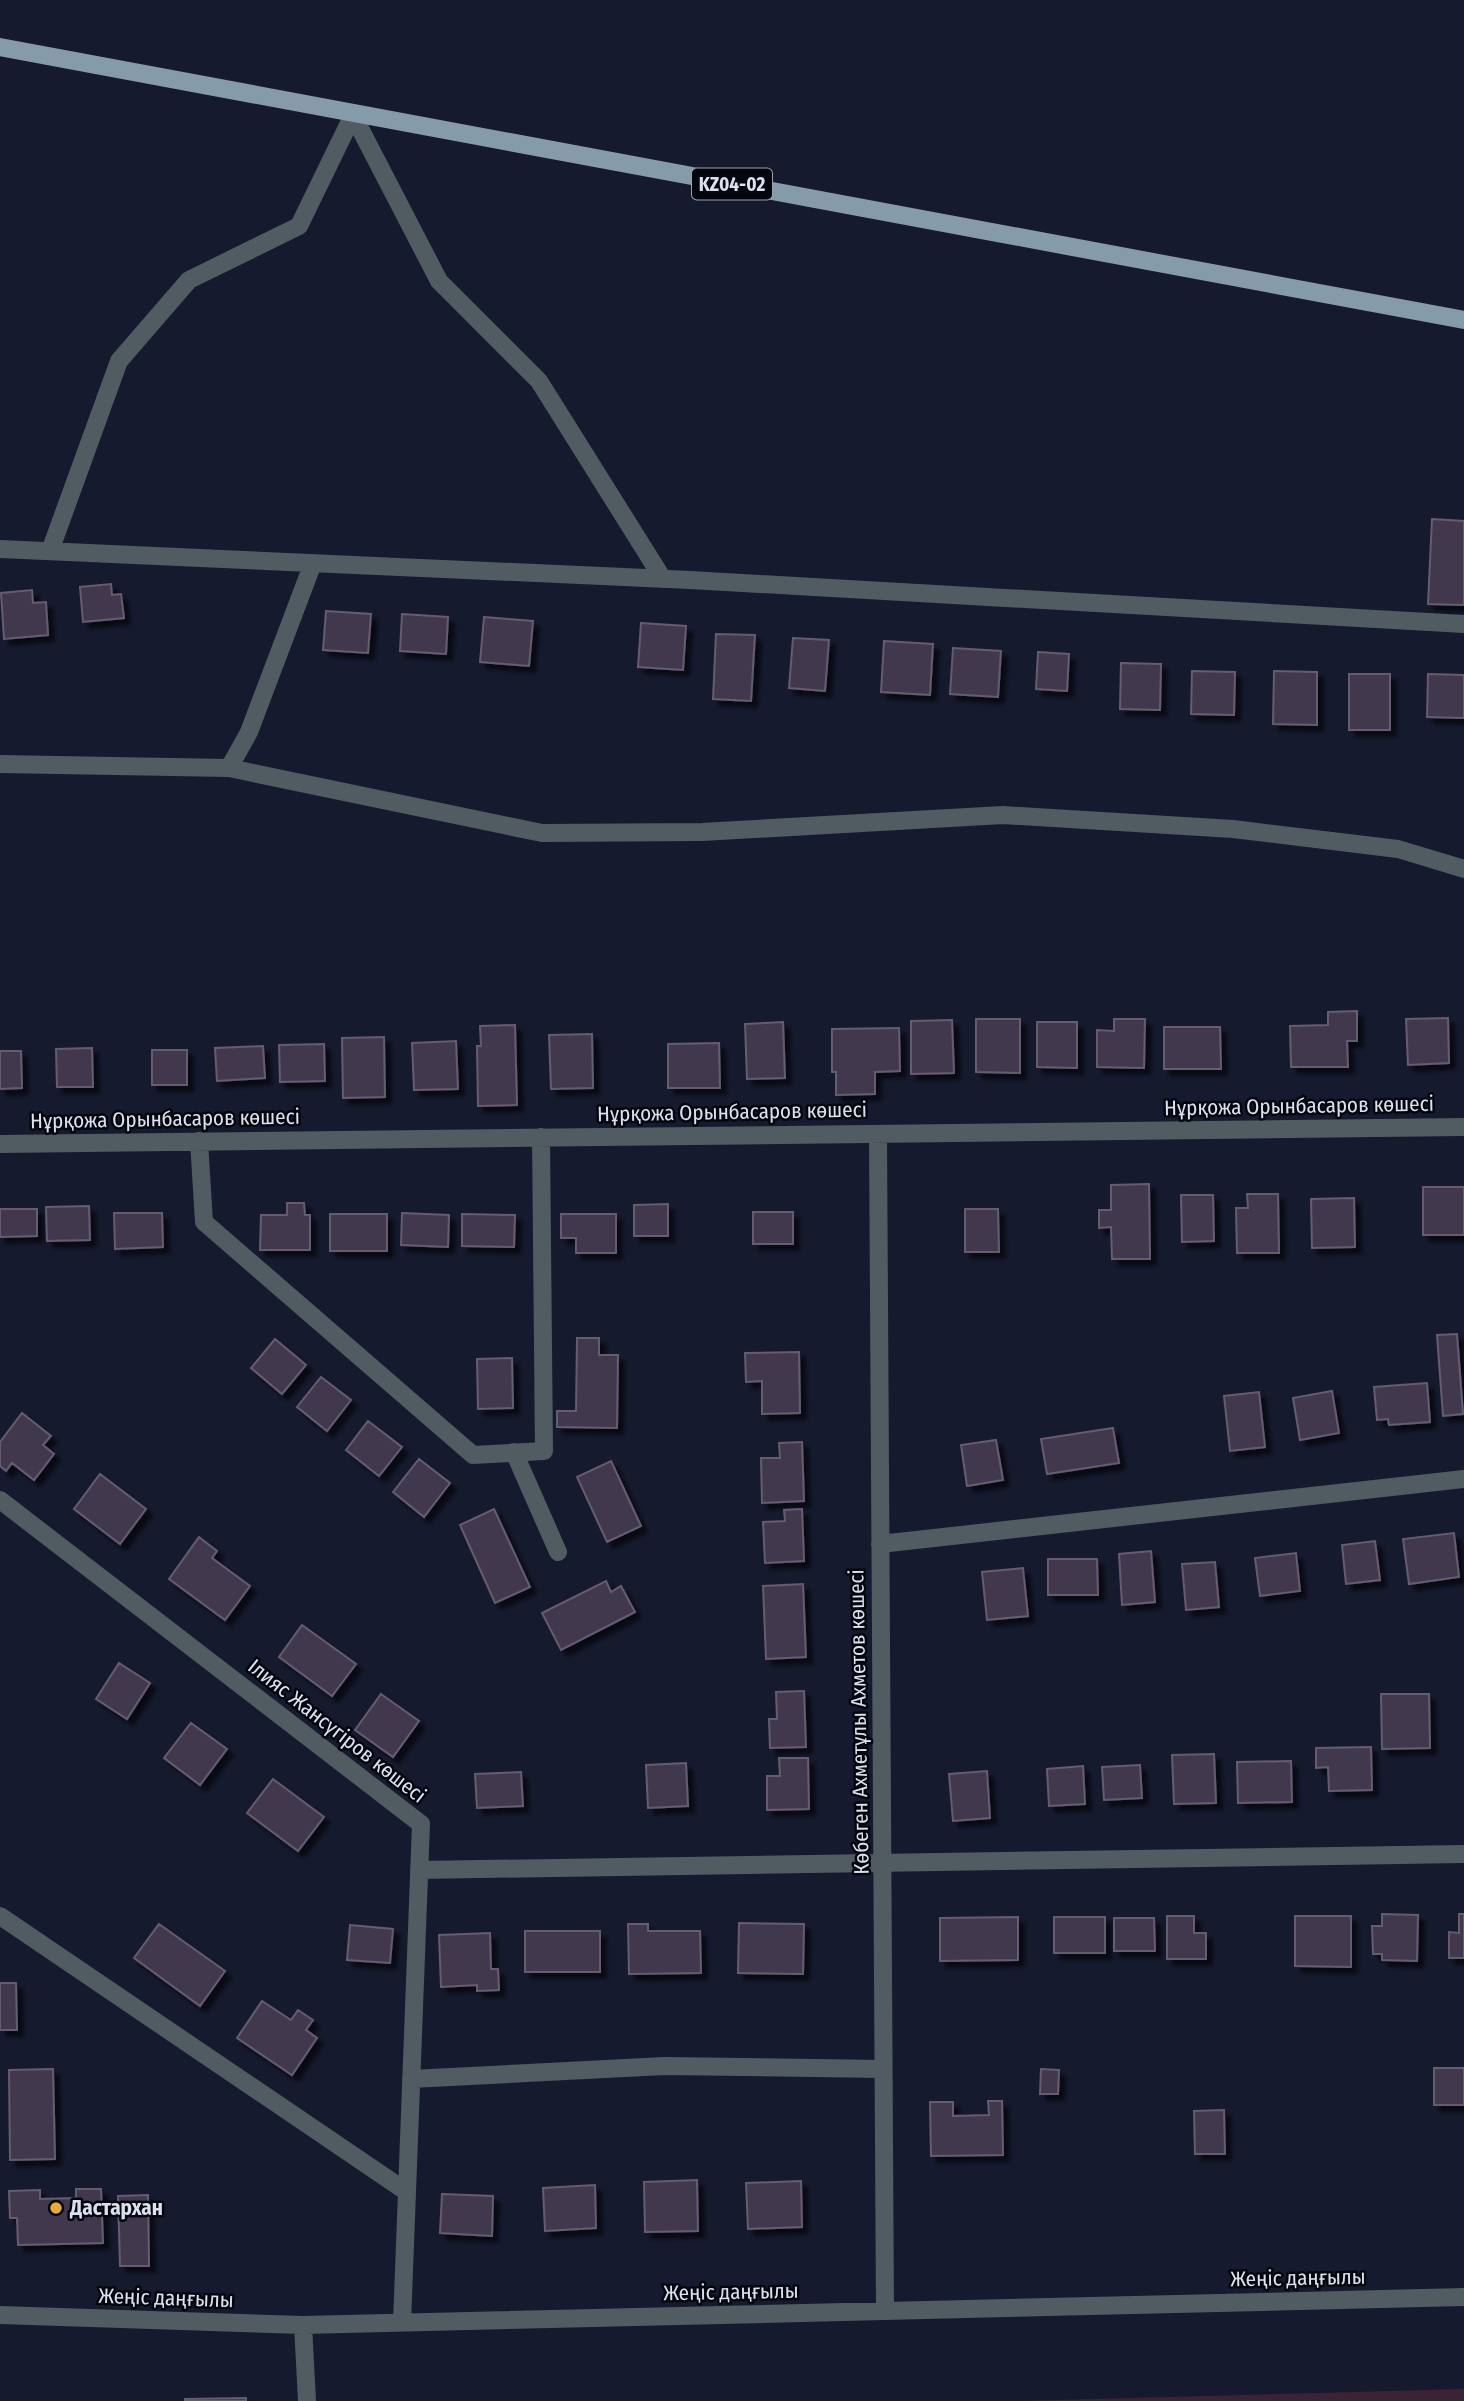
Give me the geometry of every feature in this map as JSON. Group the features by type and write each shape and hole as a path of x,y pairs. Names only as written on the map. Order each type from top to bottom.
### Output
{"main road":[{"name":"KZ04-02","path":"0,47 1464,320"}],"street":[{"path":"50,551 119,361 189,280 299,226 354,115"},
{"path":"354,115 439,281 539,381 663,579"},
{"path":"0,549 663,579 1464,624"},
{"path":"229,768 249,732 313,563"},
{"path":"0,764 229,768 542,833 702,832 1003,815 1247,830 1398,849 1464,869"},
{"name":"Нұрқожа Орынбасаров көшесі","path":"0,1144 1464,1127"},
{"name":"Көбеген Ахметұлы Ахметов көшесі","path":"878,1133 885,2311"},
{"path":"199,1141 204,1222 473,1455 544,1451 541,1137"},
{"path":"514,1452 558,1552"},
{"path":"880,1544 1464,1479"},
{"name":"Ілияс Жансүгіров көшесі","path":"0,1500 421,1824 402,2323"},
{"path":"419,1870 1464,1854"},
{"path":"0,1916 407,2192"},
{"path":"411,2079 664,2066 883,2068"},
{"name":"Жеңіс даңғылы","path":"0,2315 303,2325 1464,2297"},
{"path":"303,2325 307,2401"}],"shaded area":[{"path":"1464,2389 1464,2401 1020,2401"}],"building":[{"path":"1432,519 1464,521 1464,605 1428,604"},
{"path":"111,584 112,595 121,594 124,618 83,622 80,587"},
{"path":"32,590 33,603 46,602 48,635 4,639 1,593"},
{"path":"326,611 371,614 368,653 323,650"},
{"path":"402,614 448,617 446,654 400,651"},
{"path":"484,617 533,621 529,666 480,662"},
{"path":"641,623 686,626 683,670 638,667"},
{"path":"716,634 755,635 751,701 713,699"},
{"path":"793,638 829,640 825,691 789,688"},
{"path":"884,641 933,644 930,695 881,692"},
{"path":"953,648 1001,651 998,697 950,694"},
{"path":"1038,652 1069,654 1067,691 1036,689"},
{"path":"1121,663 1161,664 1160,710 1120,709"},
{"path":"1192,671 1235,672 1234,715 1191,714"},
{"path":"1274,671 1317,672 1317,725 1273,724"},
{"path":"1349,674 1390,674 1390,730 1349,730"},
{"path":"1428,674 1464,675 1464,718 1427,717"},
{"path":"1357,1011 1357,1041 1347,1041 1348,1067 1291,1067 1290,1026 1328,1025 1328,1012"},
{"path":"1448,1018 1449,1063 1408,1065 1406,1019"},
{"path":"976,1019 1020,1019 1020,1073 976,1072"},
{"path":"1114,1019 1145,1019 1144,1068 1097,1067 1097,1030 1114,1031"},
{"path":"952,1020 954,1073 911,1074 911,1021"},
{"path":"783,1022 785,1078 747,1079 745,1024"},
{"path":"1037,1022 1077,1022 1077,1068 1037,1067"},
{"path":"515,1025 517,1105 478,1106 477,1046 481,1046 480,1026"},
{"path":"1164,1027 1220,1027 1221,1069 1164,1069"},
{"path":"899,1028 900,1071 875,1072 875,1094 836,1095 836,1072 832,1072 832,1029"},
{"path":"592,1034 593,1088 551,1089 549,1035"},
{"path":"384,1037 385,1097 343,1098 342,1038"},
{"path":"456,1041 458,1089 414,1090 412,1043"},
{"path":"719,1043 720,1088 668,1088 668,1044"},
{"path":"324,1044 325,1081 280,1082 279,1045"},
{"path":"263,1046 265,1078 217,1081 215,1048"},
{"path":"92,1048 93,1087 57,1087 56,1049"},
{"path":"152,1050 187,1050 187,1085 152,1085"},
{"path":"0,1051 21,1051 22,1088 0,1089"},
{"path":"1149,1184 1150,1259 1112,1259 1111,1227 1099,1228 1099,1210 1111,1210 1111,1185"},
{"path":"1423,1187 1464,1187 1464,1235 1423,1235"},
{"path":"1247,1194 1278,1194 1279,1253 1237,1253 1236,1208 1248,1208"},
{"path":"1181,1195 1213,1195 1214,1241 1182,1242"},
{"path":"1354,1198 1355,1247 1312,1248 1311,1199"},
{"path":"287,1203 304,1203 305,1215 310,1215 310,1250 260,1250 261,1215 287,1215"},
{"path":"668,1204 668,1236 634,1236 634,1205"},
{"path":"89,1206 90,1240 47,1241 46,1207"},
{"path":"0,1209 37,1209 37,1236 0,1237"},
{"path":"965,1209 998,1209 999,1252 965,1252"},
{"path":"753,1212 793,1212 793,1244 753,1244"},
{"path":"114,1213 162,1213 163,1247 115,1249"},
{"path":"402,1213 449,1215 448,1247 401,1245"},
{"path":"330,1214 387,1214 387,1251 330,1251"},
{"path":"462,1214 515,1215 514,1247 462,1246"},
{"path":"561,1214 616,1214 616,1253 576,1253 576,1238 561,1238"},
{"path":"1457,1334 1463,1414 1443,1416 1437,1335"},
{"path":"577,1338 599,1338 599,1355 618,1355 617,1428 557,1427 557,1411 576,1411"},
{"path":"275,1339 306,1365 282,1394 251,1368"},
{"path":"799,1352 800,1413 762,1414 762,1381 746,1382 745,1353"},
{"path":"512,1358 513,1408 478,1409 477,1359"},
{"path":"321,1377 351,1400 327,1431 297,1407"},
{"path":"1427,1383 1430,1422 1389,1425 1388,1419 1377,1420 1374,1387"},
{"path":"1332,1391 1339,1433 1300,1440 1293,1398"},
{"path":"1259,1392 1265,1447 1230,1451 1224,1396"},
{"path":"22,1413 51,1436 43,1445 54,1454 34,1480 12,1463 6,1471 0,1466 0,1442"},
{"path":"368,1421 402,1447 379,1476 346,1450"},
{"path":"1113,1428 1119,1463 1047,1474 1041,1439"},
{"path":"996,1440 1003,1480 967,1486 961,1445"},
{"path":"802,1442 804,1501 762,1503 761,1458 780,1458 779,1443"},
{"path":"419,1459 450,1483 424,1517 393,1492"},
{"path":"611,1461 641,1526 607,1542 577,1477"},
{"path":"100,1474 146,1509 120,1544 74,1509"},
{"path":"494,1509 530,1587 495,1603 460,1525"},
{"path":"802,1509 804,1561 765,1563 763,1522 785,1521 784,1510"},
{"path":"1454,1533 1459,1577 1409,1584 1403,1539"},
{"path":"199,1537 217,1551 212,1558 250,1586 225,1620 169,1579"},
{"path":"1375,1541 1380,1580 1346,1584 1342,1545"},
{"path":"1151,1551 1155,1602 1122,1605 1119,1554"},
{"path":"1296,1553 1300,1591 1260,1596 1255,1558"},
{"path":"1048,1559 1097,1559 1098,1595 1048,1595"},
{"path":"1215,1562 1219,1607 1186,1610 1182,1564"},
{"path":"1023,1568 1028,1616 987,1620 982,1572"},
{"path":"606,1581 611,1592 621,1586 635,1612 561,1650 542,1613"},
{"path":"803,1584 806,1657 766,1659 763,1586"},
{"path":"302,1625 356,1664 332,1696 279,1657"},
{"path":"119,1663 150,1683 127,1719 96,1699"},
{"path":"804,1691 806,1747 770,1748 769,1719 777,1719 776,1692"},
{"path":"381,1694 419,1721 393,1757 355,1730"},
{"path":"1381,1694 1429,1694 1430,1748 1382,1749"},
{"path":"191,1723 227,1749 200,1785 164,1758"},
{"path":"1371,1747 1372,1790 1329,1791 1328,1767 1316,1768 1316,1748"},
{"path":"1214,1754 1216,1803 1174,1804 1172,1755"},
{"path":"779,1758 808,1758 809,1809 767,1810 767,1776 780,1776"},
{"path":"1291,1761 1292,1802 1238,1803 1237,1762"},
{"path":"686,1763 688,1806 648,1808 646,1765"},
{"path":"1140,1765 1142,1798 1104,1800 1102,1767"},
{"path":"1083,1766 1085,1804 1049,1806 1047,1769"},
{"path":"987,1771 990,1818 953,1821 949,1774"},
{"path":"521,1772 523,1806 477,1808 475,1774"},
{"path":"273,1779 324,1817 298,1851 247,1813"},
{"path":"1382,1914 1418,1915 1417,1961 1382,1960 1382,1954 1373,1954 1372,1926 1382,1926"},
{"path":"1459,1914 1464,1914 1464,1958 1449,1958 1449,1932 1459,1933"},
{"path":"1167,1916 1194,1916 1194,1933 1206,1933 1206,1959 1167,1959"},
{"path":"1295,1916 1351,1916 1351,1967 1295,1966"},
{"path":"1018,1917 1018,1960 940,1961 940,1918"},
{"path":"1054,1917 1105,1917 1105,1953 1054,1953"},
{"path":"1114,1918 1154,1918 1155,1951 1114,1951"},
{"path":"739,1923 804,1924 803,1974 738,1973"},
{"path":"159,1924 225,1971 200,2006 134,1958"},
{"path":"628,1924 648,1924 648,1931 700,1931 701,1973 629,1974"},
{"path":"350,1925 393,1929 390,1963 347,1960"},
{"path":"525,1931 600,1931 600,1972 525,1972"},
{"path":"490,1933 491,1969 498,1969 499,1990 477,1991 477,1985 441,1987 439,1935"},
{"path":"0,1983 16,1983 17,2030 0,2030"},
{"path":"262,2001 291,2020 298,2010 313,2020 306,2030 317,2038 292,2075 237,2038"},
{"path":"1434,2068 1464,2068 1464,2105 1434,2105"},
{"path":"53,2069 55,2159 10,2160 9,2070"},
{"path":"1041,2069 1059,2070 1058,2094 1040,2094"},
{"path":"988,2101 1002,2101 1003,2155 931,2156 930,2102 953,2102 953,2116 989,2115"},
{"path":"1224,2110 1225,2154 1195,2154 1194,2111"},
{"path":"697,2180 698,2231 645,2232 644,2182"},
{"path":"801,2181 802,2227 748,2229 746,2183"},
{"path":"595,2185 596,2228 545,2231 543,2188"},
{"name":"Дастархан","path":"76,2189 101,2189 103,2243 18,2245 17,2218 10,2218 9,2191 40,2190 40,2199 76,2198"},
{"path":"442,2194 493,2196 492,2236 440,2233"},
{"path":"148,2195 149,2266 120,2266 118,2196"},
{"path":"246,2398 246,2401 185,2401 185,2399"}],"place":[{"name":"Дастархан","path":"56,2208"}]}
